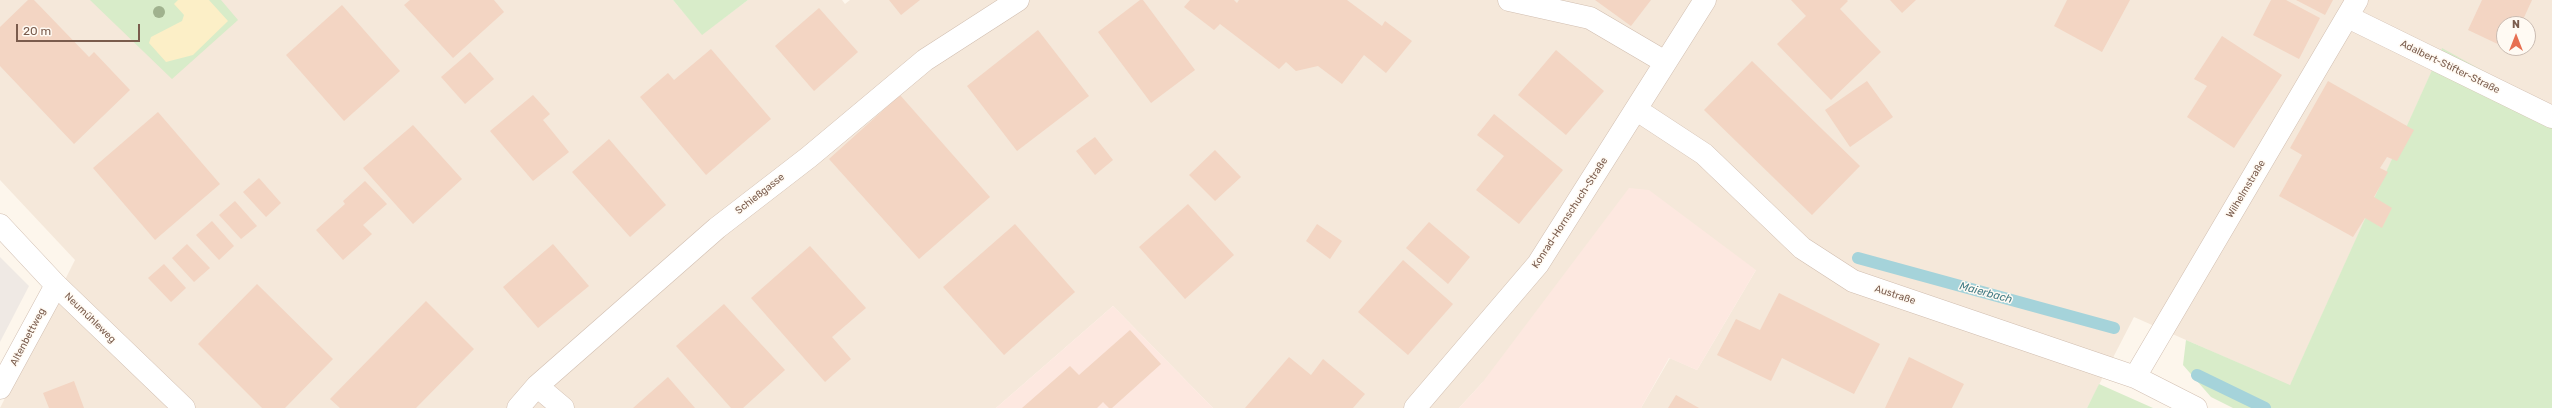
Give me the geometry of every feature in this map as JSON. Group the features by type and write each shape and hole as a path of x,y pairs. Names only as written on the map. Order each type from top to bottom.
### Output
{"street":[{"name":"Schießgasse","path":"518,408 537,386 716,228 809,157 925,60 1018,0"},
{"path":"1509,0 1590,18 1665,62"},
{"name":"Konrad-Hornschuch-Straße","path":"1415,408 1538,264 1637,110 1665,62 1705,0"},
{"name":"Adalbert-Stifter-Straße","path":"2352,8 2552,117"},
{"name":"Wilhelmstraße","path":"2135,377 2352,8"},
{"name":"Austraße","path":"1637,110 1704,154 1802,248 1853,281 2135,377 2196,408"},
{"name":"Neumühleweg","path":"0,225 56,285 184,408"},
{"name":"Altenbettweg","path":"0,388 56,285"},
{"path":"537,386 563,408"}],"shaded area":[{"path":"0,0 673,0 702,34 748,0 842,0 845,4 850,0 2552,0 2552,109 2442,49 2290,386 2134,317 2087,408 1641,408 1670,358 1697,370 1756,270 1482,383 1459,408 1213,408 1113,306 996,408 0,408 75,260 0,180"},
{"path":"1629,188 1649,190 1756,270 1697,370 1669,358 1641,408 1459,408 1482,383"},
{"path":"0,257 29,286 0,342"},
{"path":"1113,306 1213,408 996,408"}],"green space":[{"path":"90,0 221,0 238,20 172,79"},
{"path":"673,0 748,0 702,35"},
{"path":"2442,48 2552,109 2552,408 2233,408 2211,397 2183,365 2186,340 2290,385"},
{"path":"2099,384 2153,408 2087,408"}],"sand":[{"path":"178,0 209,0 228,21 193,55 166,62 149,43 151,37 182,21 184,15 174,4"}],"building":[{"path":"28,0 34,0 89,57 94,52 130,90 74,144 0,66 0,27"},
{"path":"410,0 494,0 504,12 453,58 404,5"},
{"path":"889,0 920,0 901,15"},
{"path":"1140,0 1143,0 1195,70 1151,103 1098,32"},
{"path":"1190,0 1234,0 1237,3 1239,0 1347,0 1382,26 1385,21 1412,41 1386,73 1364,55 1342,84 1318,66 1296,71 1286,62 1279,69 1220,24 1214,30 1184,7"},
{"path":"1595,0 1651,0 1631,26"},
{"path":"1791,0 1847,0 1848,1 1840,9 1881,52 1831,100 1777,44 1806,16"},
{"path":"1890,0 1916,0 1902,13"},
{"path":"2067,0 2130,0 2102,52 2054,26"},
{"path":"2271,0 2286,0 2320,18 2299,59 2253,35"},
{"path":"2296,0 2333,0 2325,15"},
{"path":"2482,0 2532,0 2525,16 2496,16 2496,43 2468,30"},
{"path":"342,5 400,71 344,121 286,55"},
{"path":"819,8 858,52 814,91 775,46"},
{"path":"1038,30 1089,96 1017,151 967,86"},
{"path":"2222,36 2282,75 2234,148 2187,117 2207,86 2194,79"},
{"path":"711,49 771,119 706,175 640,97 668,73 674,80"},
{"path":"1556,50 1604,91 1566,135 1518,95"},
{"path":"470,52 494,79 465,104 441,77"},
{"path":"1752,61 1860,166 1812,215 1704,110"},
{"path":"1867,81 1893,117 1850,147 1825,110"},
{"path":"2328,81 2414,130 2397,161 2387,157 2380,168 2388,172 2374,197 2392,208 2382,228 2365,218 2353,237 2279,196 2302,155 2290,148"},
{"path":"533,95 550,114 543,120 569,152 533,181 490,131"},
{"path":"900,95 990,197 919,259 829,159"},
{"path":"158,112 220,184 155,240 93,168"},
{"path":"1494,114 1563,170 1519,224 1476,190 1504,156 1477,135"},
{"path":"413,125 462,179 413,224 363,168"},
{"path":"1095,137 1113,160 1095,175 1076,151"},
{"path":"609,139 666,205 630,237 572,172"},
{"path":"1215,150 1241,177 1215,201 1189,175"},
{"path":"259,178 281,203 266,217 243,192"},
{"path":"365,181 387,204 363,225 372,234 343,260 316,230 345,204 343,201"},
{"path":"235,201 257,226 241,239 219,215"},
{"path":"1188,204 1234,255 1185,299 1139,247"},
{"path":"212,221 234,246 219,260 196,235"},
{"path":"1429,222 1470,257 1448,284 1406,248"},
{"path":"1015,224 1075,292 1004,355 943,287"},
{"path":"1317,224 1342,241 1330,259 1306,241"},
{"path":"187,244 210,268 194,282 172,258"},
{"path":"553,244 589,286 538,328 503,287"},
{"path":"810,246 866,308 832,337 851,359 825,382 751,298"},
{"path":"1403,260 1453,304 1408,355 1358,312"},
{"path":"164,264 186,288 171,302 148,278"},
{"path":"257,284 333,359 285,408 262,408 198,344"},
{"path":"1779,293 1880,344 1854,394 1782,358 1771,381 1717,355 1736,319 1760,330"},
{"path":"426,301 474,349 416,408 340,408 330,399"},
{"path":"724,304 785,370 743,408 731,408 676,346"},
{"path":"1130,330 1161,364 1112,408 1109,408 1103,402 1097,408 1022,408 1070,366 1079,375"},
{"path":"1289,357 1311,375 1323,359 1365,394 1353,408 1245,408"},
{"path":"1909,357 1964,384 1952,408 1885,408"},
{"path":"668,377 695,408 633,408"},
{"path":"74,381 84,408 49,408 43,393"},
{"path":"1676,395 1699,408 1668,408"}],"waterway":[{"name":"Maierbach","path":"1858,258 2114,328"},
{"name":"Maierbach","path":"2197,375 2265,408"}]}
